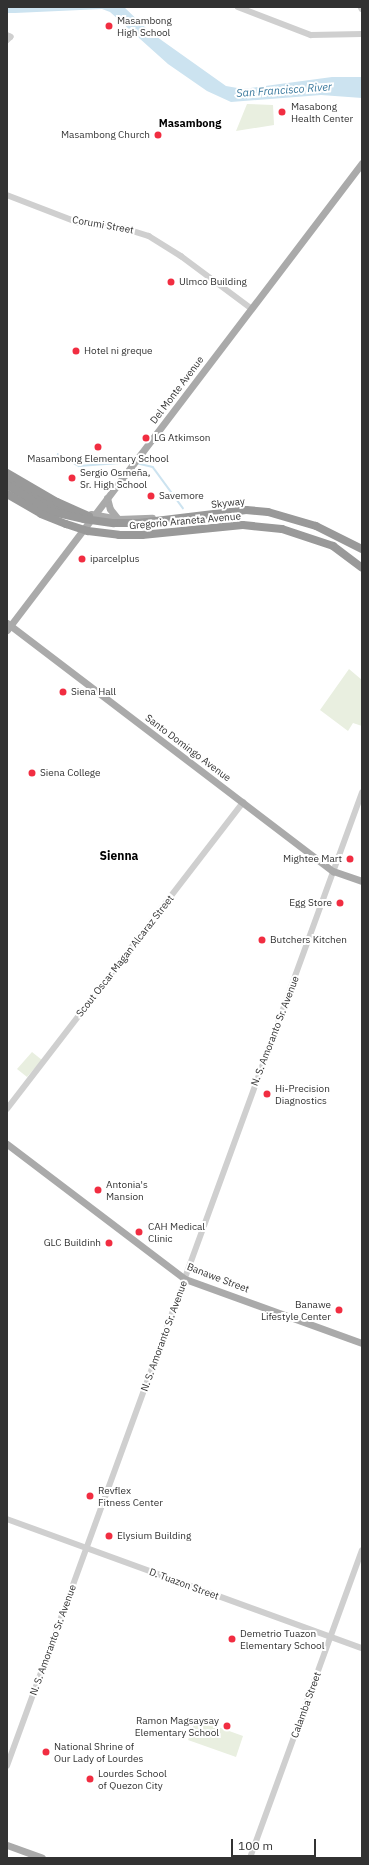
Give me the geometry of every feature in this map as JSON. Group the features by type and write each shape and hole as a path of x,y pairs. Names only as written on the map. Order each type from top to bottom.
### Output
{"highway":[{"name":"Skyway","path":"7,473 57,502 90,517"},
{"path":"7,477 60,508 119,534"},
{"name":"Skyway","path":"7,481 45,503 90,517 116,521"},
{"name":"Skyway","path":"7,485 49,511 84,520 139,523 246,510 268,512 301,520 338,535 362,548"},
{"path":"7,494 41,514 66,524 88,530 119,534 156,534 243,526 270,527 293,532 333,546 362,569"}],"main road":[{"name":"Del Monte Avenue","path":"8,626 82,530 90,517 107,498 252,309 362,163"},
{"path":"7,477 49,501 90,517"},
{"name":"Gregorio Araneta Avenue","path":"7,494 59,523 82,530 108,535 144,536 234,525 264,525 297,532 315,539 362,569"},
{"path":"107,498 116,521"},
{"path":"59,523 66,518 90,517"},
{"name":"Santo Domingo Avenue","path":"8,626 333,871 362,881"},
{"name":"Banawe Street","path":"7,1144 185,1279 362,1343"},
{"path":"7,1845 42,1858"}],"street":[{"path":"238,7 289,28 311,35 362,34"},
{"name":"Corumi Street","path":"7,195 77,222 123,228 149,236 181,256 252,309"},
{"name":"N. S. Amoranto Sr. Avenue","path":"7,1766 362,793"},
{"name":"Scout Oscar Magan Alcaraz Street","path":"7,1109 243,802"},
{"name":"D. Tuazon Street","path":"7,1519 362,1648"},
{"name":"Calamba Street","path":"250,1858 362,1551"}],"green space":[{"path":"247,104 273,105 274,125 236,131"},
{"path":"349,669 362,680 362,726 353,723 348,731 320,710"},
{"path":"32,1052 42,1060 27,1077 17,1069"},
{"path":"196,1719 243,1736 236,1757 188,1740"}],"water":[{"name":"San Francisco River","path":"7,7 124,7 150,32 226,86 243,89 332,77 362,77 362,98 321,95 231,102 207,91 168,64 110,12 102,9 7,13"}],"waterway":[{"path":"58,454 79,466 133,462"},
{"path":"136,463 153,467 183,508"}],"place":[{"name":"Masambong High School","path":"109,26"},
{"name":"Masabong Health Center","path":"282,112"},
{"name":"Masambong Church","path":"158,135"},
{"name":"Ulmco Building","path":"171,282"},
{"name":"Hotel ni greque","path":"76,351"},
{"name":"LG Atkimson","path":"146,438"},
{"name":"Masambong Elementary School","path":"98,447"},
{"name":"Sergio Osmeña, Sr. High School","path":"72,478"},
{"name":"Savemore","path":"151,496"},
{"name":"iparcelplus","path":"82,559"},
{"name":"Siena Hall","path":"63,692"},
{"name":"Siena College","path":"32,773"},
{"name":"Mightee Mart","path":"350,859"},
{"name":"Egg Store","path":"340,903"},
{"name":"Butchers Kitchen","path":"262,940"},
{"name":"Hi-Precision Diagnostics","path":"267,1094"},
{"name":"Antonia's Mansion","path":"98,1190"},
{"name":"CAH Medical Clinic","path":"139,1232"},
{"name":"GLC Buildinh","path":"109,1243"},
{"name":"Banawe Lifestyle Center","path":"339,1310"},
{"name":"Revflex Fitness Center","path":"90,1496"},
{"name":"Elysium Building","path":"109,1536"},
{"name":"Demetrio Tuazon Elementary School","path":"232,1639"},
{"name":"Ramon Magsaysay Elementary School","path":"227,1726"},
{"name":"National Shrine of Our Lady of Lourdes","path":"46,1752"},
{"name":"Lourdes School of Quezon City","path":"90,1779"}],"district":[{"name":"Masambong","path":"190,123"},
{"name":"Sienna","path":"119,856"}]}
